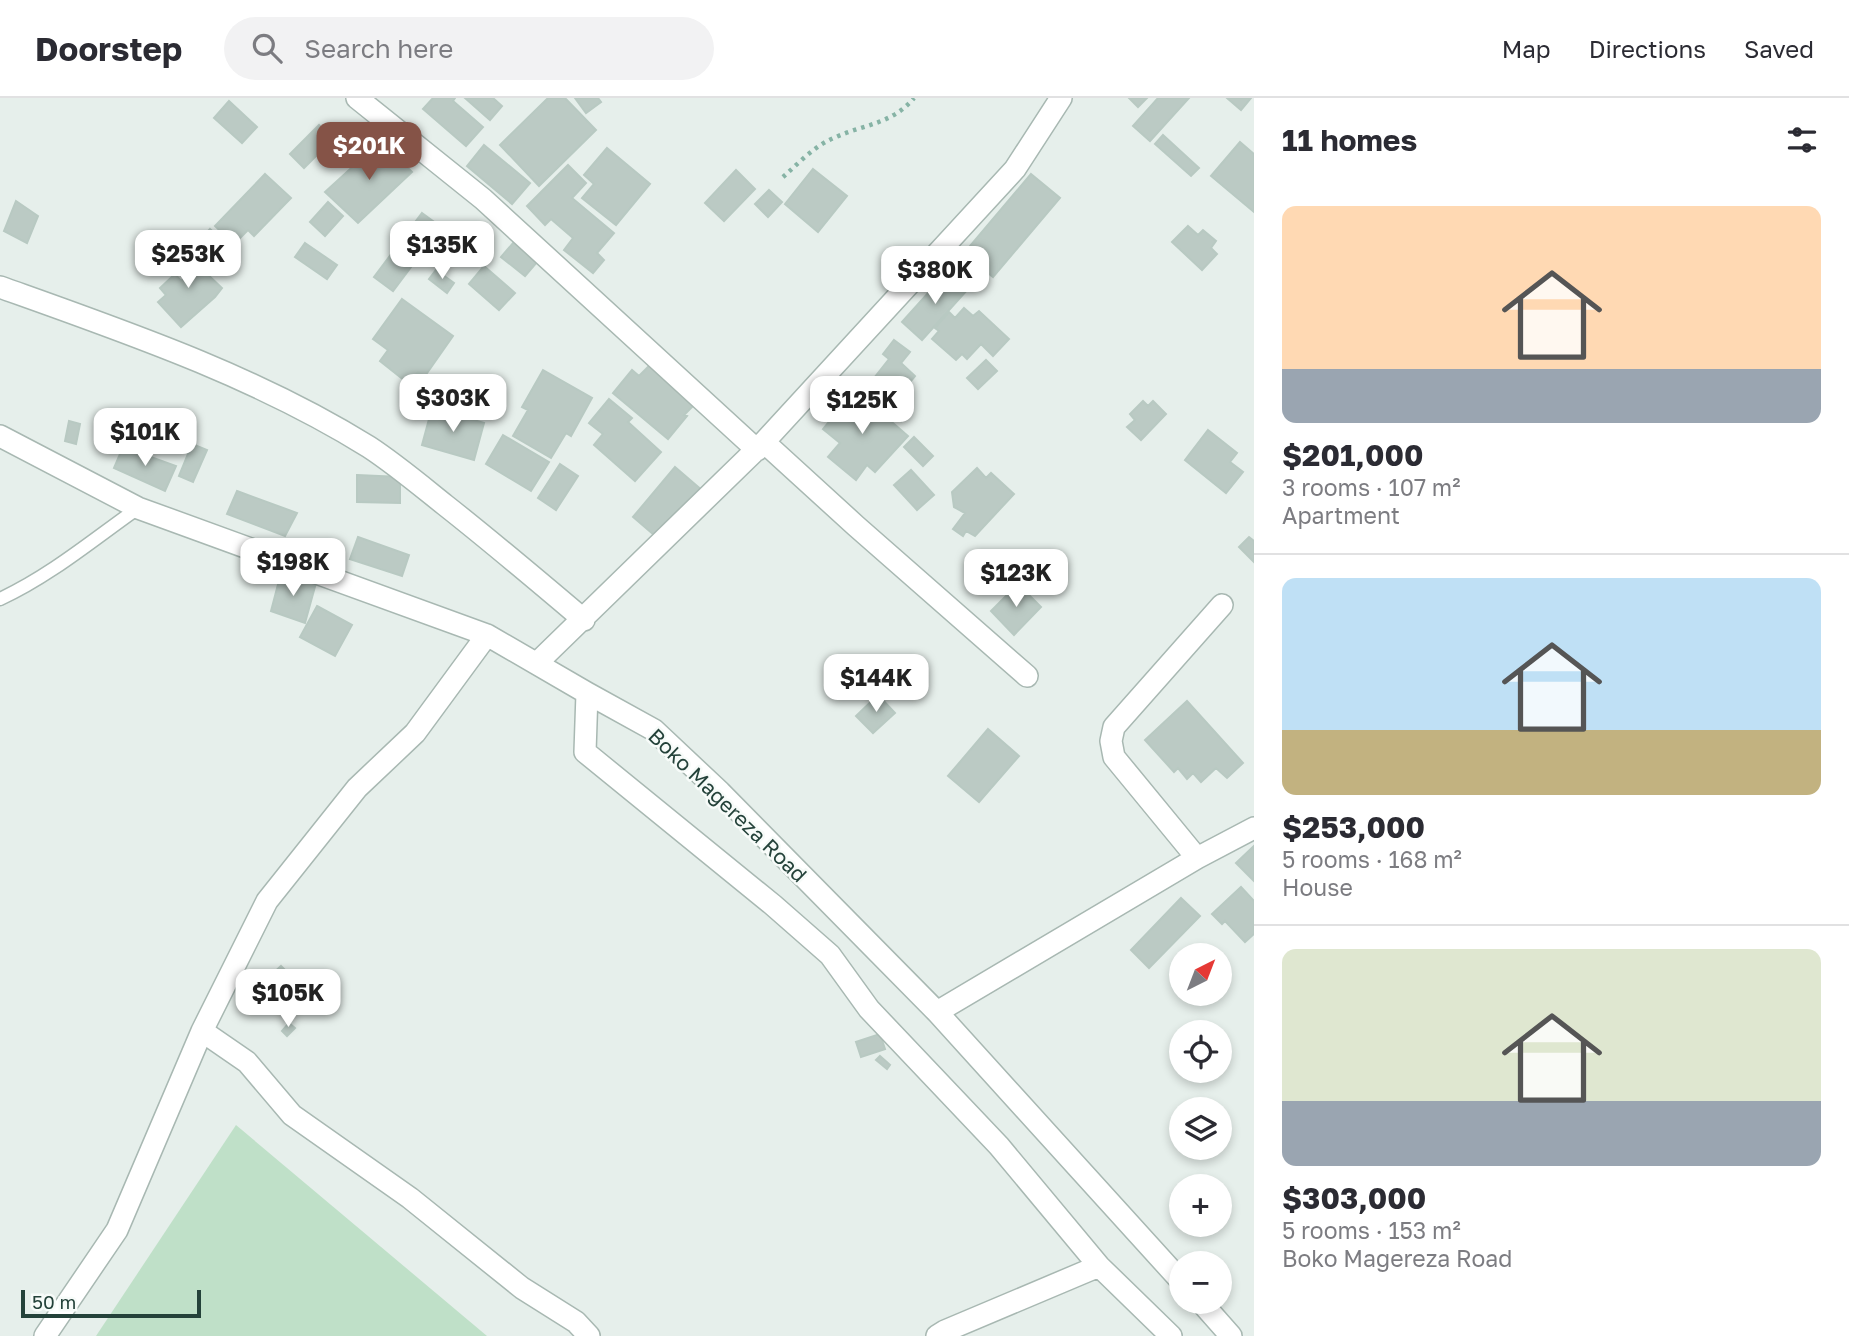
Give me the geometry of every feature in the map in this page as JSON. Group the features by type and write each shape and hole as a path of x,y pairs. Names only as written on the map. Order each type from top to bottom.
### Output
{"street":[{"path":"357,98 483,199 761,446 1027,676"},
{"path":"537,663 761,446 1015,169 1061,98"},
{"path":"0,287 142,338 308,412 371,449 426,490 584,620"},
{"name":"Boko Magereza Road","path":"0,436 138,508 488,635 654,730 720,792 937,1012 1169,1268"},
{"path":"1197,858 1114,757 1111,741 1114,727 1222,605"},
{"path":"45,1336 117,1230 202,1031 267,901 358,788 415,733 488,635"},
{"path":"587,693 585,752 830,954 869,1009 999,1146 1100,1266 1171,1336"},
{"path":"937,1012 1197,858 1254,828"},
{"path":"202,1031 247,1062 292,1115 410,1198 522,1288 576,1322 589,1336"},
{"path":"937,1336 1100,1266"},
{"path":"1212,1314 1231,1336"}],"lane":[{"path":"0,599 56,566 138,508"}],"path":[{"path":"783,177 833,137 886,121 914,98"}],"green space":[{"path":"236,1125 487,1336 96,1336"}],"building":[{"path":"433,98 455,98 453,101 483,127 466,146 423,109"},
{"path":"465,98 493,98 502,106 490,120"},
{"path":"548,98 565,98 596,130 539,186 500,145"},
{"path":"575,98 598,98 601,102 586,113"},
{"path":"1129,98 1147,98 1138,107"},
{"path":"1158,98 1189,98 1150,141 1133,126"},
{"path":"1227,98 1251,98 1241,110"},
{"path":"229,101 257,127 242,143 214,118"},
{"path":"319,125 333,139 304,168 290,154"},
{"path":"1163,135 1199,168 1191,176 1155,144"},
{"path":"381,141 412,172 358,223 325,192"},
{"path":"1240,142 1254,154 1254,212 1211,176"},
{"path":"484,145 530,183 512,204 467,166"},
{"path":"607,148 650,184 616,225 582,198 594,184 584,175"},
{"path":"568,165 586,183 572,198 614,233 597,253 604,260 593,273 564,250 573,238 551,219 545,225 527,206"},
{"path":"813,169 847,196 818,232 785,204"},
{"path":"736,170 755,189 724,221 705,203"},
{"path":"265,174 291,198 254,236 248,230 234,244 215,226"},
{"path":"1031,174 1060,198 993,277 964,253"},
{"path":"769,190 782,202 768,217 755,204"},
{"path":"16,201 38,216 27,243 4,231"},
{"path":"328,202 343,216 325,236 310,222"},
{"path":"422,213 441,227 393,291 374,277"},
{"path":"1188,226 1198,235 1203,230 1216,241 1211,248 1217,254 1202,270 1172,242"},
{"path":"210,229 232,249 222,259 201,239"},
{"path":"514,242 537,262 525,276 501,257"},
{"path":"305,243 337,265 327,279 295,257"},
{"path":"183,251 222,288 181,327 158,302 166,295 160,288 175,274 181,281 185,278 171,264"},
{"path":"484,266 515,293 499,310 469,284"},
{"path":"436,270 454,283 447,293 429,279"},
{"path":"948,271 968,289 922,340 902,322"},
{"path":"402,299 453,336 425,376 418,372 409,384 380,361 388,350 373,339"},
{"path":"964,308 973,316 979,311 1009,339 993,356 981,344 967,359 962,354 956,360 932,339 939,331 935,328 949,312 955,318"},
{"path":"894,340 910,352 901,363 915,376 906,387 893,377 885,387 874,378 889,359 883,354"},
{"path":"986,360 997,371 978,389 967,378"},
{"path":"653,362 695,404 668,439 613,393 632,370 639,376"},
{"path":"543,370 592,398 571,436 566,433 551,458 513,436 528,410 522,407"},
{"path":"889,387 912,407 901,421 877,402"},
{"path":"855,390 908,436 875,472 867,465 856,480 828,457 840,443 823,429"},
{"path":"609,399 632,418 628,422 661,452 635,481 594,445 603,434 589,423"},
{"path":"1143,401 1148,406 1153,401 1166,414 1141,440 1127,427 1135,420 1130,414"},
{"path":"432,408 484,423 474,460 422,445"},
{"path":"69,421 80,424 76,444 65,441"},
{"path":"1208,430 1237,453 1230,462 1243,472 1226,493 1185,460"},
{"path":"503,435 549,462 531,491 486,464"},
{"path":"914,437 933,456 923,466 904,447"},
{"path":"192,444 207,450 193,482 179,476"},
{"path":"123,447 176,466 165,491 114,468"},
{"path":"560,464 578,476 556,510 538,498"},
{"path":"675,467 703,491 660,540 633,517"},
{"path":"977,468 986,478 991,473 1014,494 975,536 966,531 963,536 953,529 965,513 954,507 952,492"},
{"path":"911,470 934,495 917,510 894,485"},
{"path":"357,475 400,477 400,503 357,502"},
{"path":"237,491 297,513 285,536 227,514"},
{"path":"358,537 409,555 402,576 350,559"},
{"path":"1249,537 1254,541 1254,562 1239,547"},
{"path":"281,573 316,583 305,623 271,611"},
{"path":"1018,584 1041,607 1014,635 991,611"},
{"path":"317,606 352,625 335,656 300,637"},
{"path":"878,695 895,713 873,733 856,716"},
{"path":"1187,701 1243,763 1227,778 1216,768 1201,782 1193,773 1187,779 1178,768 1174,772 1145,740"},
{"path":"988,729 1019,756 979,802 948,776"},
{"path":"1254,846 1254,881 1236,863"},
{"path":"1241,887 1254,901 1254,934 1245,942 1225,921 1222,924 1212,914"},
{"path":"1181,898 1200,916 1174,943 1169,943 1169,948 1149,968 1131,950"},
{"path":"281,966 292,977 280,988 269,977"},
{"path":"289,1023 295,1028 287,1036 282,1031"},
{"path":"880,1034 885,1049 861,1057 856,1042"},
{"path":"880,1056 890,1065 887,1069 876,1060"}]}
